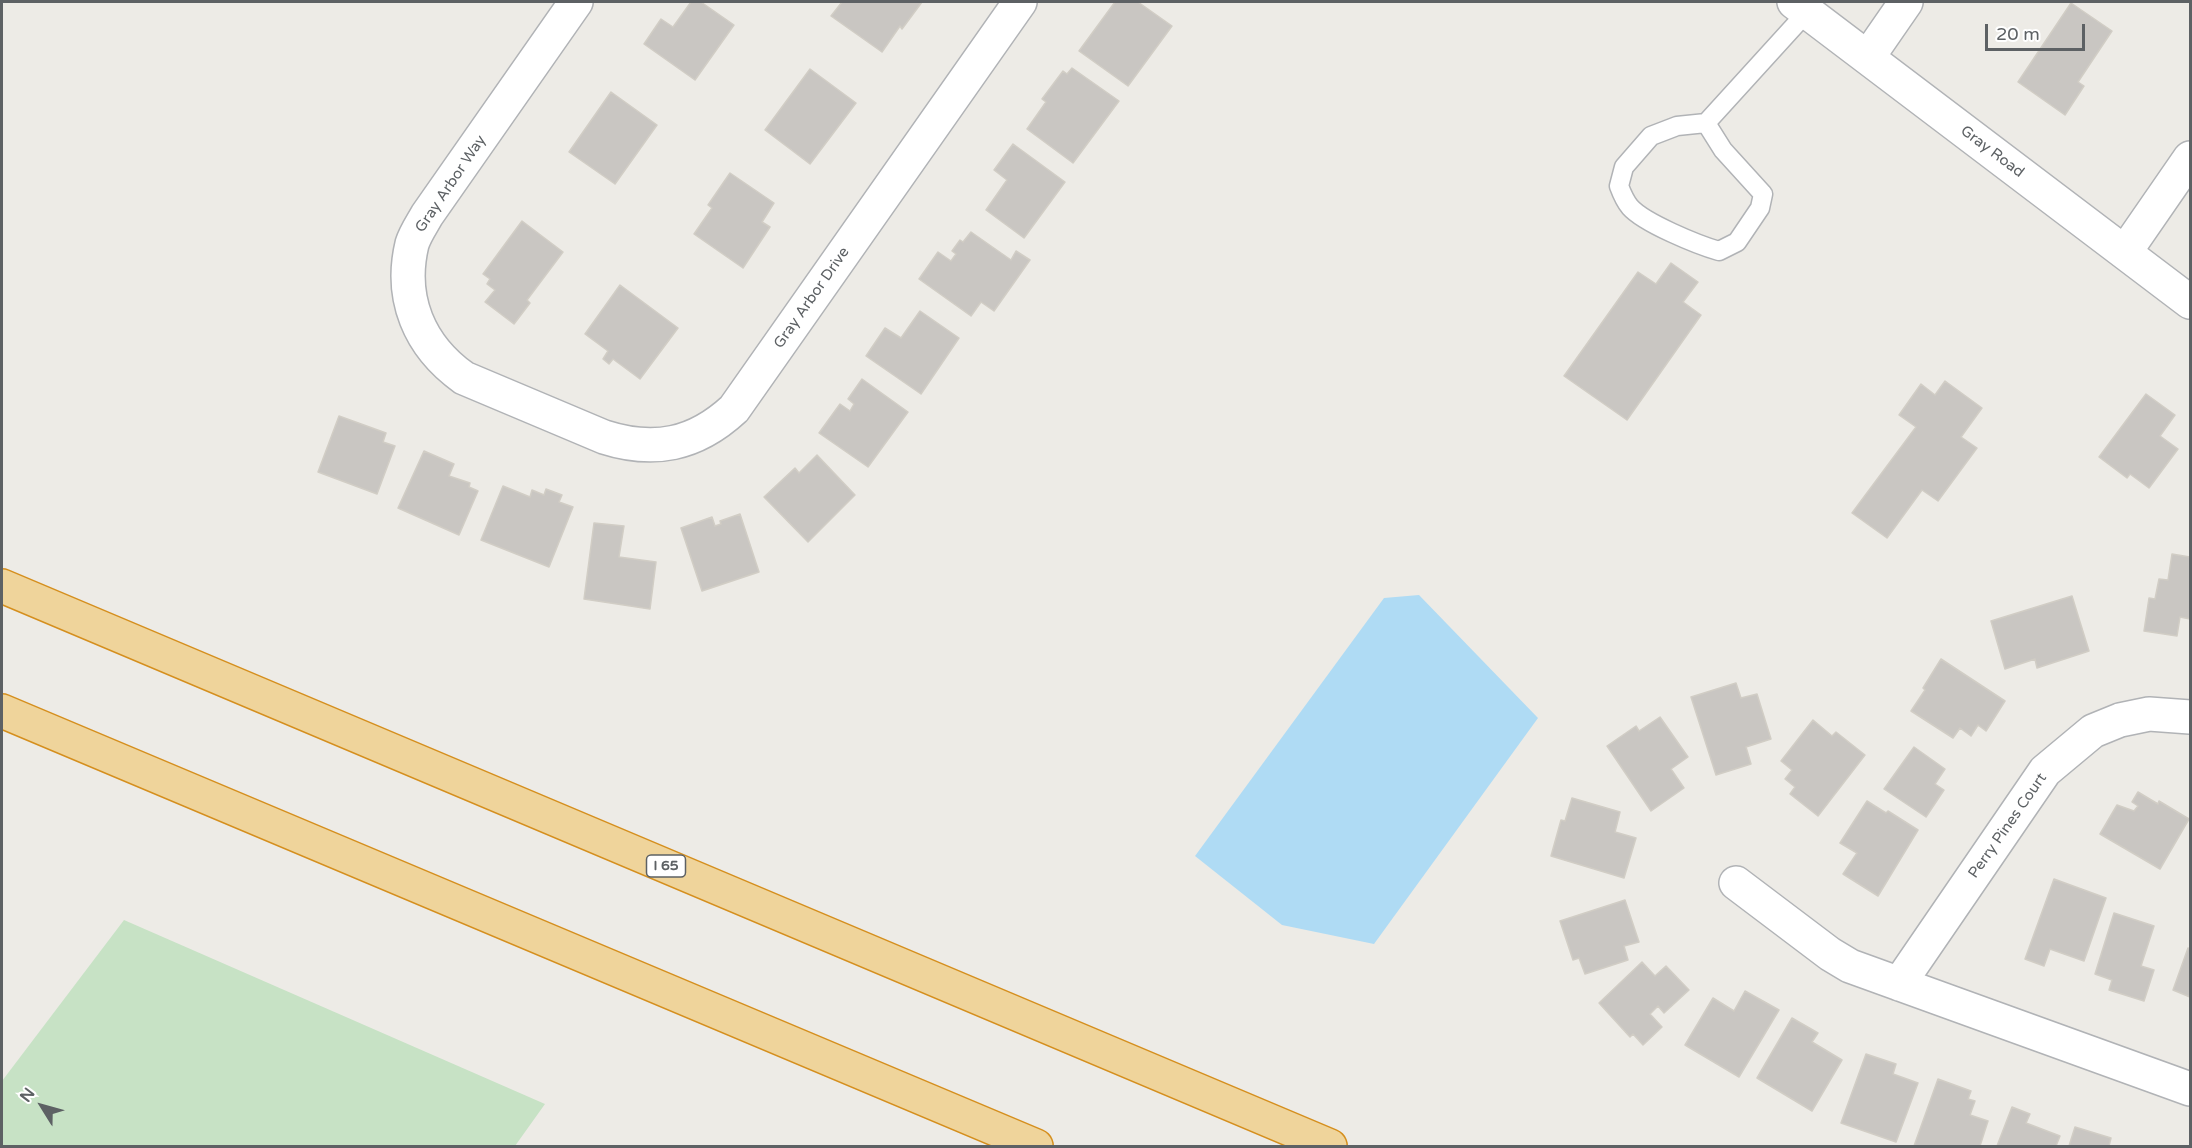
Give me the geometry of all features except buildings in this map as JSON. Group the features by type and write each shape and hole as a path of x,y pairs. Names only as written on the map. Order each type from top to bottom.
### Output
{"highway":[{"name":"I 65","path":"2,586 1330,1146"},
{"path":"2,711 1036,1146"}],"street":[{"name":"Gray Arbor Way","path":"526,405 464,378 439,357 415,318 410,303 408,273 413,242 427,215 576,2"},
{"name":"Gray Arbor Drive","path":"526,405 619,442 651,446 696,436 722,420 744,396 1020,2"},
{"path":"1868,57 1906,2"},
{"name":"Gray Road","path":"1801,7 2190,302"},
{"path":"2125,252 2190,158"},
{"name":"Perry Pines Court","path":"1899,984 2045,771 2093,731 2120,720 2149,714 2190,717"},
{"path":"1736,883 1830,954 1850,966 2190,1089"}],"lane":[{"path":"1706,123 1723,150 1763,194 1760,208 1737,242 1719,251 1698,245 1631,209 1619,186 1624,167 1651,136 1677,126 1706,123 1801,7"}],"green space":[{"path":"124,920 545,1104 515,1146 2,1146 2,1081"}],"water":[{"path":"1419,595 1538,718 1374,944 1282,925 1195,856 1384,598"}]}
